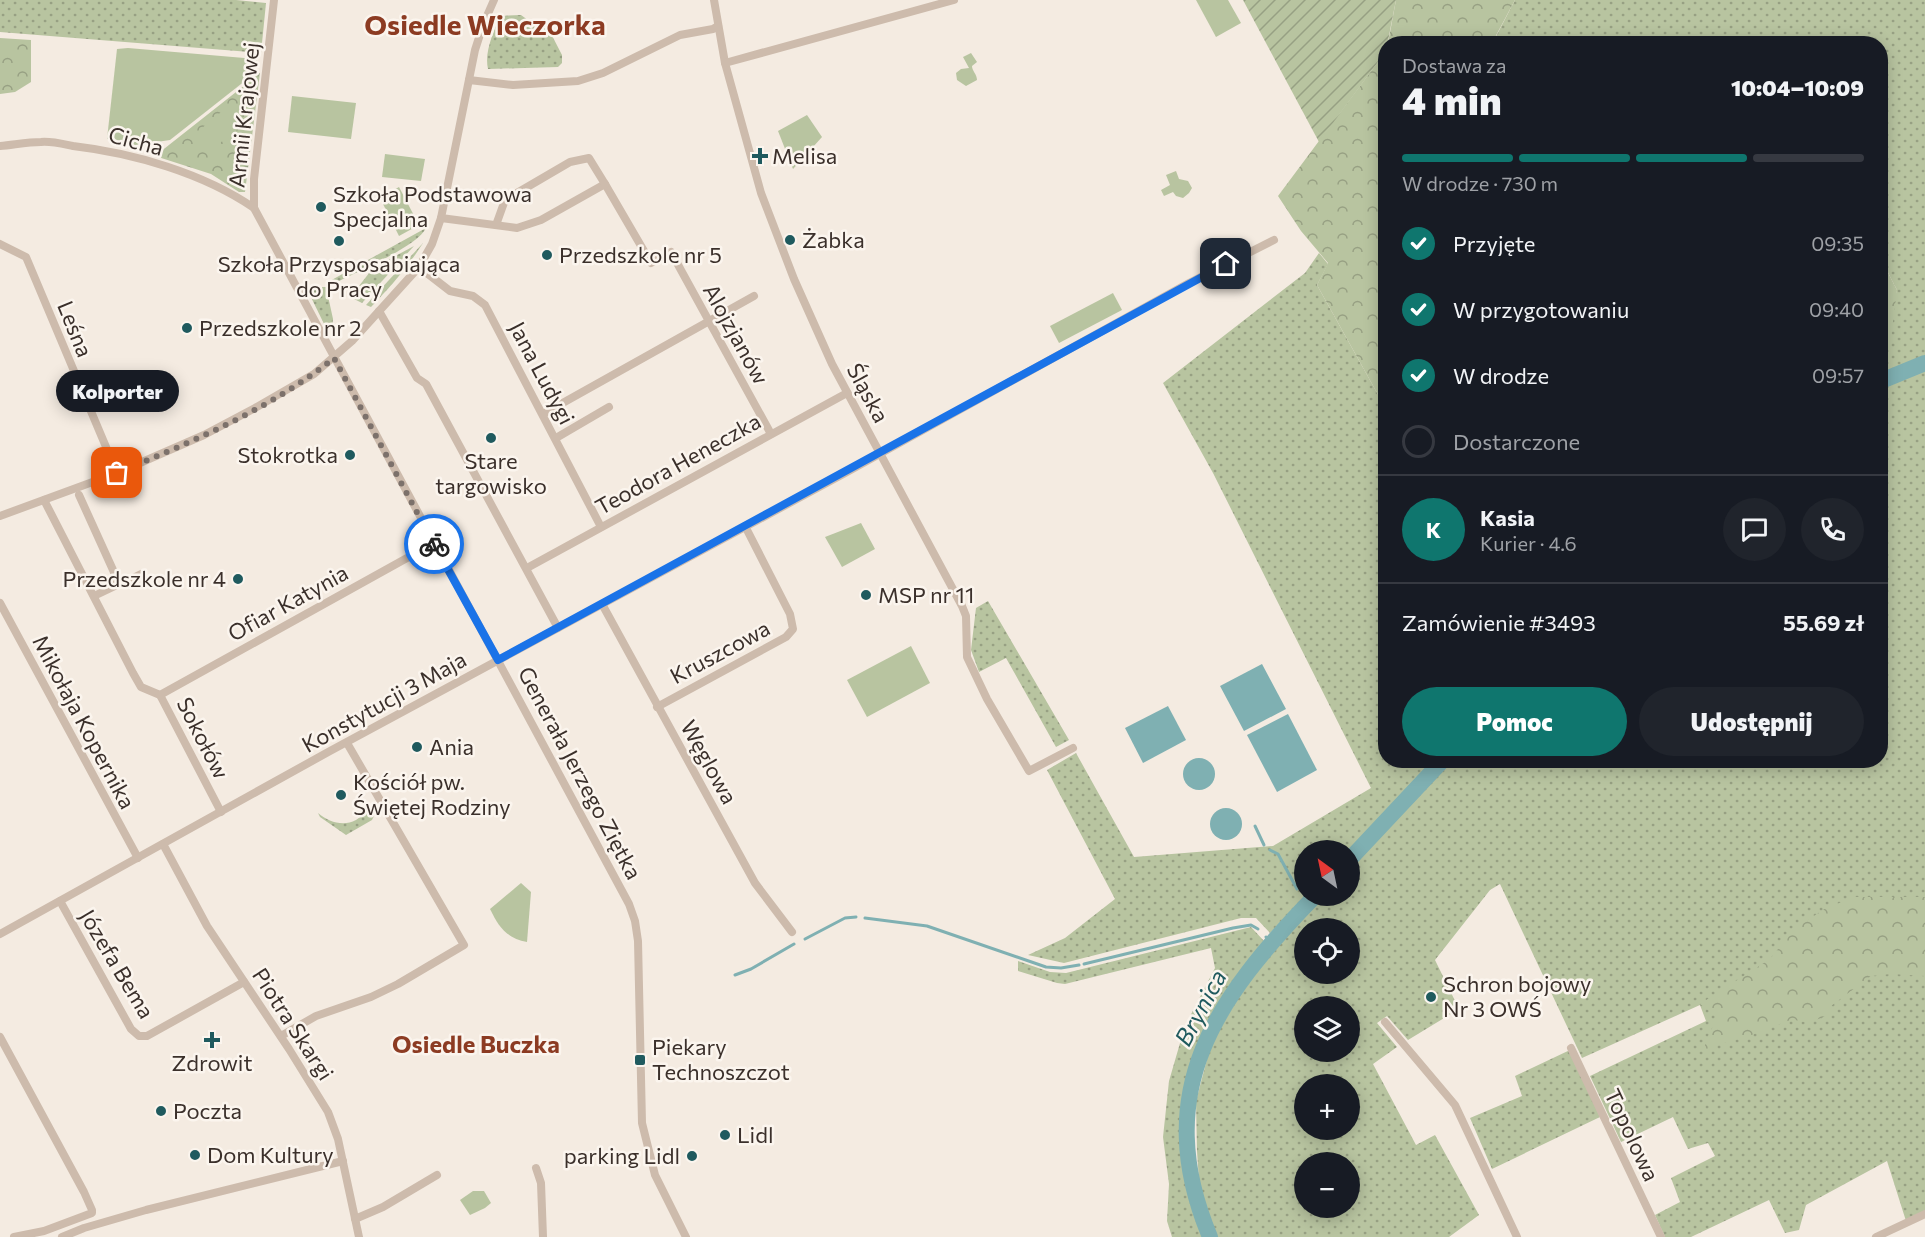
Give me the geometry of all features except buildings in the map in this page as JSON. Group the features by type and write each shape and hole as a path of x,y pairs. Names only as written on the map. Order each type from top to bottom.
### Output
{"street":[{"name":"Armii Krajowej","path":"274,0 254,179 254,208 334,358"},
{"path":"0,516 117,473 230,422 314,374 334,358 379,311 419,267 432,244 441,218 480,34 494,0"},
{"name":"Śląska","path":"714,0 725,63 761,194 798,290 819,339 847,393 957,595 966,616 967,657 987,699 1029,771 1073,748"},
{"path":"725,63 954,0"},
{"path":"469,80 513,85 578,81 603,73 666,41 718,26"},
{"name":"Cicha","path":"0,146 43,141 99,149 128,156 202,179 254,208"},
{"path":"441,218 517,228 529,225 605,184 589,158 570,162 505,200 496,225"},
{"name":"Alojzjanów","path":"605,184 651,262 671,252 771,434"},
{"name":"Konstytucji 3 Maja","path":"0,934 1189,283 1274,240"},
{"name":"Leśna","path":"0,244 26,257 117,473"},
{"name":"Jana Ludygi","path":"419,267 450,291 473,296 485,304 601,527"},
{"path":"543,414 754,296"},
{"path":"379,311 417,378 426,384 558,627"},
{"name":"Generała Jerzego Ziętka","path":"334,358 624,892 635,921 639,955 642,1123 655,1175 686,1237"},
{"name":"Teodora Heneczka","path":"527,568 847,393"},
{"path":"556,438 609,407"},
{"path":"79,495 117,584"},
{"name":"Sokołów","path":"44,500 141,687 160,694 221,812"},
{"name":"Kruszcowa","path":"657,706 786,637 793,629 790,614 745,526"},
{"name":"Ofiar Katynia","path":"160,694 434,543"},
{"path":"94,596 141,574"},
{"name":"Mikołaja Kopernika","path":"0,603 138,858"},
{"name":"Węglowa","path":"602,604 755,883 792,932"},
{"path":"281,1036 316,1016 370,997 398,984 464,945 347,743"},
{"name":"Piotra Skargi","path":"163,844 207,926 281,1036 328,1112 338,1139 359,1237"},
{"name":"Józefa Bema","path":"60,901 130,1029 139,1036 147,1036 244,982"},
{"path":"1385,1022 1455,1105 1517,1237"},
{"path":"0,1037 92,1210 92,1213 44,1231 14,1237"},
{"name":"Topolowa","path":"1572,1048 1661,1237"},
{"path":"62,1237 102,1222 146,1210 343,1161"},
{"path":"536,1168 541,1183 543,1237"},
{"path":"355,1219 383,1207 436,1175"},
{"path":"1876,1237 1925,1214"}],"green space":[{"path":"0,0 236,0 266,3 261,53 0,32"},
{"path":"1196,0 1228,0 1241,23 1216,37"},
{"path":"1243,0 1396,0 1389,36 1378,36 1378,62 1319,142"},
{"path":"1396,0 1515,0 1496,36 1389,36"},
{"path":"1515,0 1925,0 1925,358 1888,372 1888,323 1897,290 1888,273 1888,36 1496,36"},
{"path":"521,15 536,26 546,24 562,55 562,63 558,67 488,69 488,49 500,16"},
{"path":"0,38 31,40 31,82 15,92 0,94"},
{"path":"117,49 257,59 255,73 170,140 136,145 107,139"},
{"path":"971,53 977,62 972,66 977,80 966,86 957,80 956,73 961,69 969,68 963,57"},
{"path":"1378,62 1378,395 1317,285 1328,263 1301,231 1278,196"},
{"path":"260,73 245,192 239,192 211,174 155,156"},
{"path":"292,96 356,103 351,139 288,132"},
{"path":"226,108 240,127 210,151 196,133"},
{"path":"807,115 822,137 793,169 778,131"},
{"path":"385,154 425,159 421,181 382,177"},
{"path":"1176,171 1179,179 1188,181 1192,188 1183,198 1176,196 1173,192 1164,196 1161,190 1170,185 1166,175"},
{"path":"399,187 419,225 399,236 380,198"},
{"path":"426,228 411,243 384,259 333,284 328,282"},
{"path":"423,243 385,292 371,307 366,305"},
{"path":"414,246 362,303 354,299 352,295 373,268"},
{"path":"1319,253 1328,264 1317,285 1378,395 1378,768 1428,768 1359,840 1294,840 1296,906 1270,933 1256,918 1241,918 1064,963 1028,955 1065,938 1115,899 1047,770 1076,753 1134,857 1273,846 1371,788 1213,473 1163,383 1305,273"},
{"path":"1888,273 1897,290 1890,345 1888,346"},
{"path":"306,287 326,287 333,319 332,327 327,330"},
{"path":"1113,293 1122,310 1059,343 1050,326"},
{"path":"1925,370 1925,1212 1906,1221 1887,1161 1806,1205 1799,1230 1785,1233 1769,1200 1691,1237 1665,1237 1655,1215 1680,1202 1671,1178 1715,1156 1708,1143 1688,1149 1673,1117 1621,1142 1590,1076 1706,1021 1700,1005 1582,1058 1500,884 1490,890 1435,960 1459,1009 1408,1040 1387,1016 1377,1023 1397,1047 1373,1064 1416,1145 1435,1135 1479,1215 1449,1237 1217,1237 1200,1196 1197,1151 1196,1101 1211,1044 1254,971 1294,928 1294,984 1360,984 1360,918 1303,918 1315,906 1360,906 1360,858 1445,768 1888,768 1888,385"},
{"path":"861,523 875,549 842,567 825,537"},
{"path":"988,601 1069,740 1056,747 1006,658 979,672 971,650 976,608"},
{"path":"911,646 930,683 867,717 847,680"},
{"path":"372,809 374,816 372,820 346,835 320,817 318,813 331,821 346,823 356,820"},
{"path":"521,883 531,892 527,942 508,935 490,909"},
{"path":"1855,897 1925,897 1925,976 1891,974 1871,976 1831,1006 1830,1014 1807,1022 1793,1019 1705,1051 1715,1015 1700,1004 1770,959 1794,929 1826,908"},
{"path":"1251,927 1264,941 1227,993 1208,1026 1199,1046 1188,1090 1186,1158 1193,1202 1205,1237 1172,1237 1167,1221 1169,1184 1163,1137 1169,1081 1185,1026 1215,968 1211,948 1065,984 1018,971 1018,961 1050,972 1066,973"},
{"path":"1570,1050 1600,1117 1492,1169 1470,1118 1522,1096 1515,1076"},
{"path":"473,1191 484,1191 491,1203 470,1215 460,1200"}],"water":[{"path":"1262,664 1286,709 1244,731 1220,686"},
{"path":"1168,706 1186,740 1143,763 1125,728"},
{"path":"1288,714 1317,770 1277,792 1247,735"},
{"path":"1199,758 1211,762 1215,774 1211,786 1199,790 1187,786 1183,774 1187,762"},
{"path":"1226,808 1237,813 1242,824 1237,835 1226,840 1215,835 1210,824 1215,813"}],"waterway":[{"name":"Brynica","path":"1888,378 1925,363"},
{"name":"Brynica","path":"1360,848 1435,768"},
{"path":"1255,826 1264,845"},
{"path":"1270,850 1278,854 1294,883"},
{"name":"Brynica","path":"1210,1237 1193,1185 1187,1136 1190,1092 1202,1050 1222,1010 1248,972 1306,906"},
{"path":"805,939 845,918 856,917"},
{"path":"865,918 927,926 1046,967 1061,968 1079,965"},
{"path":"1084,964 1233,928 1251,925 1258,929"},
{"path":"1266,937 1272,942"},
{"path":"735,975 751,969 794,944"}],"way so far":[{"path":"117,473 230,422 293,387 334,358 434,544"}],"place":[{"name":"Melisa","path":"760,156"},
{"name":"Szkoła Podstawowa Specjalna","path":"321,207"},
{"name":"Żabka","path":"790,240"},
{"name":"Szkoła Przysposabiająca do Pracy","path":"339,241"},
{"name":"Przedszkole nr 5","path":"547,255"},
{"name":"Przedszkole nr 2","path":"187,328"},
{"name":"Stare targowisko","path":"491,438"},
{"name":"Stokrotka","path":"350,455"},
{"name":"Kolporter","path":"117,473"},
{"name":"Przedszkole nr 4","path":"238,579"},
{"name":"MSP nr 11","path":"866,595"},
{"name":"Ania","path":"417,747"},
{"name":"Kościół pw. Świętej Rodziny","path":"341,795"},
{"name":"Schron bojowy Nr 3 OWŚ","path":"1431,997"},
{"name":"Zdrowit","path":"212,1040"},
{"name":"Piekary Technoszczot","path":"640,1060"},
{"name":"Poczta","path":"161,1111"},
{"name":"Lidl","path":"725,1135"},
{"name":"Dom Kultury","path":"195,1155"},
{"name":"parking Lidl","path":"692,1156"}],"district":[{"name":"Osiedle Wieczorka","path":"485,25"},
{"name":"Osiedle Buczka","path":"476,1045"}],"route":[{"path":"434,544 498,660 1226,264"}]}
